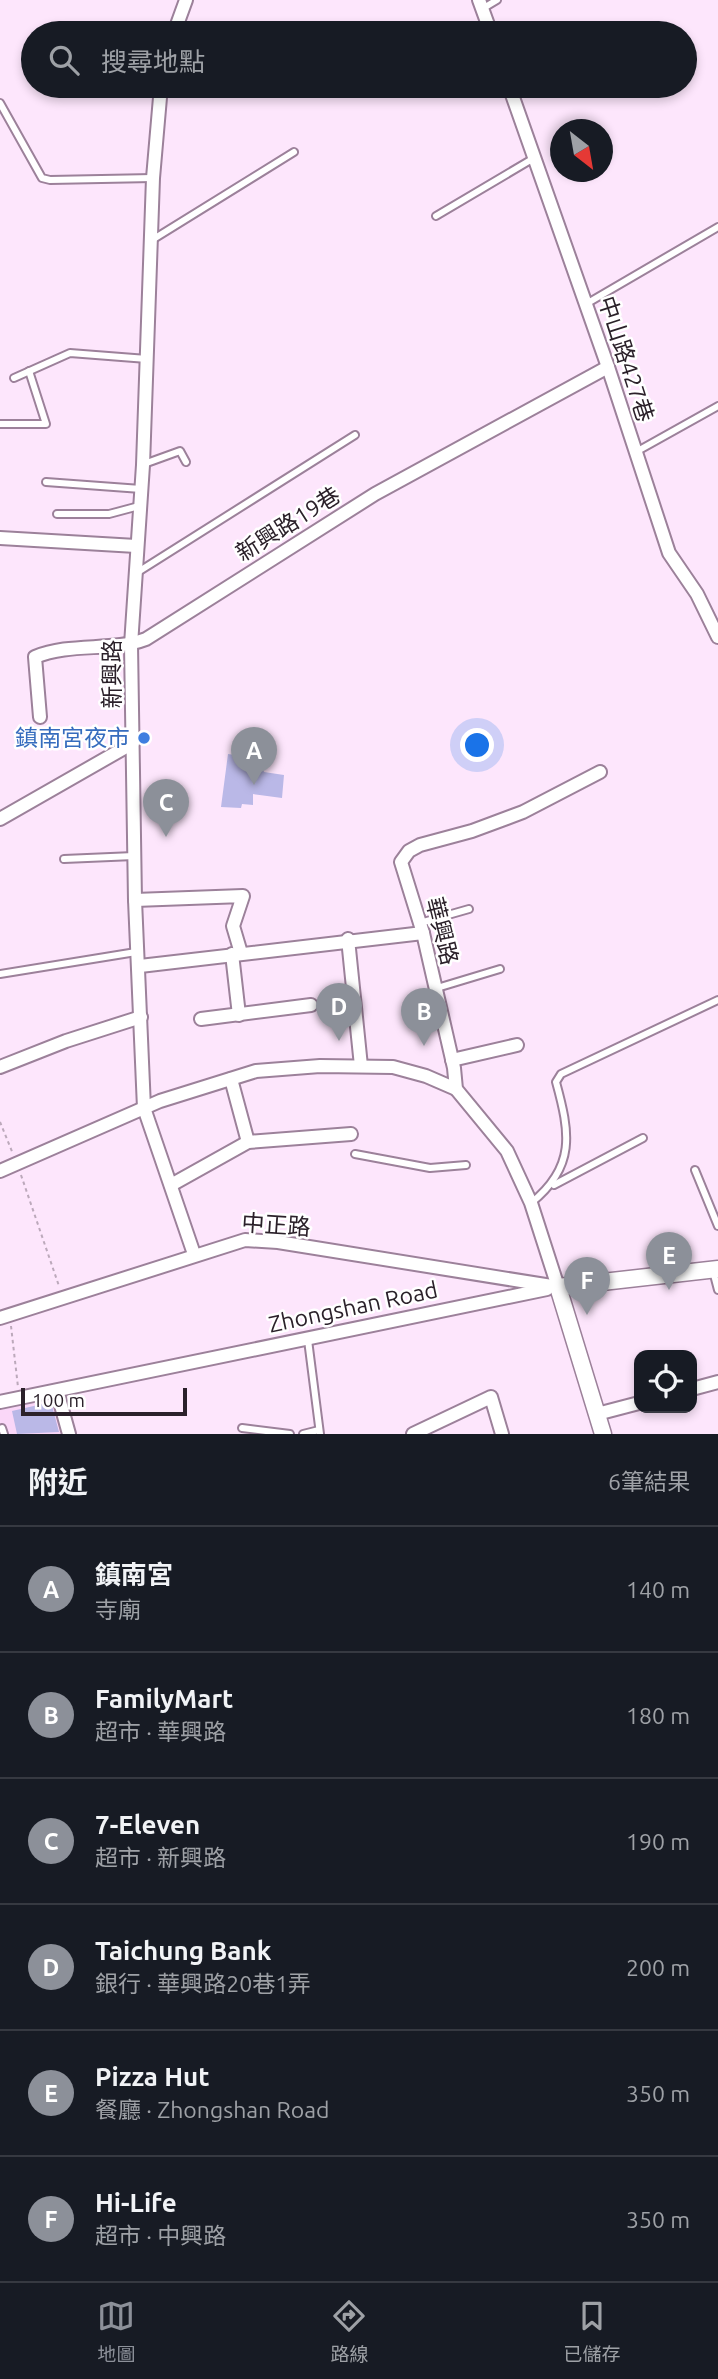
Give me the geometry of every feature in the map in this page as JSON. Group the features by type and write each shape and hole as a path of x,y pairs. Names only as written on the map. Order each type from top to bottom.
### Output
{"street":[{"path":"178,21 186,0"},
{"path":"481,4 487,21"},
{"name":"新興路","path":"160,98 153,178 143,465 131,645 135,900 140,966 144,1108 194,1254"},
{"name":"中山路427巷","path":"513,98 608,367 669,553 715,619 718,637"},
{"name":"新興路19巷","path":"40,717 35,657 47,652 105,644 131,645 146,639 375,494 608,367"},
{"path":"0,538 136,547"},
{"path":"0,819 133,743"},
{"name":"華興路","path":"456,1089 452,1060 421,928 401,862 409,851 523,812 600,772"},
{"path":"135,900 243,896 233,926 237,954 239,1015"},
{"path":"140,966 421,928"},
{"path":"348,939 361,1066"},
{"path":"201,1018 311,1005"},
{"path":"0,1067 66,1041 141,1017"},
{"path":"452,1060 517,1045"},
{"path":"0,1171 144,1108 256,1071 320,1066 393,1067 426,1076 456,1089 507,1151 531,1203 603,1434"},
{"path":"231,1079 248,1142"},
{"path":"170,1185 248,1142 351,1134"},
{"name":"中正路","path":"5,1316 245,1240 278,1242 558,1287"},
{"name":"Zhongshan Road","path":"0,1402 558,1287 715,1269"},
{"path":"697,1388 718,1382"},
{"path":"57,1391 69,1434"},
{"path":"413,1434 491,1397 502,1434"},
{"path":"597,1414 634,1404"}],"lane":[{"path":"481,4 497,0"},
{"path":"0,103 42,178 153,178"},
{"path":"151,241 294,152"},
{"path":"436,216 534,158"},
{"path":"586,304 718,227"},
{"path":"15,378 70,353 147,359"},
{"path":"0,424 46,424 29,371"},
{"path":"634,453 718,406"},
{"path":"136,573 355,435"},
{"path":"143,465 180,451 186,462"},
{"path":"46,482 141,489"},
{"path":"57,514 109,514 139,506"},
{"path":"65,859 134,856"},
{"path":"421,928 469,909"},
{"path":"0,974 138,952"},
{"path":"435,988 500,969"},
{"path":"552,1186 566,1151 556,1082 561,1074 718,1000"},
{"path":"531,1203 552,1186 643,1138"},
{"path":"355,1154 430,1168 466,1164"},
{"path":"695,1170 718,1226"},
{"path":"715,1269 718,1290"},
{"path":"303,1434 320,1432 308,1340"},
{"path":"242,1429 290,1434"}],"path":[{"path":"0,1122 63,1297"},
{"path":"5,1316 19,1398"}],"shaded area":[{"path":"56,1398 63,1434 0,1434 0,1410"}],"building":[{"path":"228,754 255,758 255,765 262,766 264,772 284,775 282,798 253,794 253,805 242,804 241,808 221,807"},
{"path":"51,1402 59,1432 17,1434 12,1411"}],"place":[{"name":"鎮南宮夜市","path":"144,738"},
{"name":"鎮南宮","path":"254,785"},
{"name":"7-Eleven","path":"166,837"},
{"name":"Taichung Bank","path":"339,1041"},
{"name":"FamilyMart","path":"424,1046"},
{"name":"Pizza Hut","path":"669,1290"},
{"name":"Hi-Life","path":"587,1315"}]}
